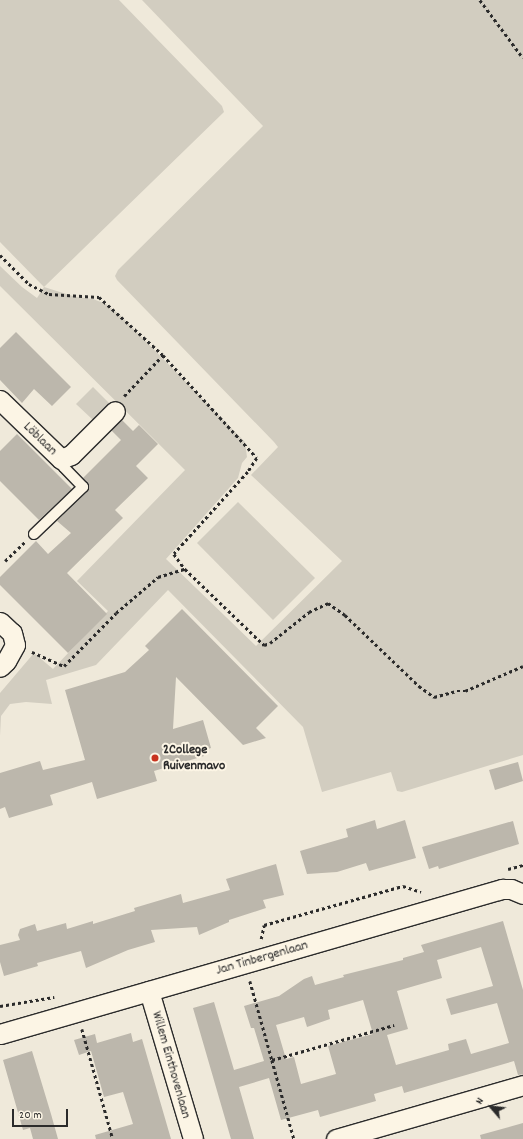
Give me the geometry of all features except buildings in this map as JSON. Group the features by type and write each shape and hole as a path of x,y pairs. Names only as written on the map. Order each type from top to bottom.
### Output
{"street":[{"name":"Löblaan","path":"0,400 61,460 71,455 115,411"},
{"path":"0,622 12,633 15,645 6,661 0,667"},
{"name":"Jan Tinbergenlaan","path":"0,1034 502,889 511,889 523,894"},
{"name":"Willem Einthovenlaan","path":"149,990 193,1139"},
{"path":"336,1139 523,1085"}],"lane":[{"path":"34,534 83,487 64,467 61,460"}],"path":[{"path":"480,0 523,58"},
{"path":"0,255 29,284 49,294 99,297 163,356 257,458 248,472 174,554 184,569 264,645 270,643 309,612 328,603 345,615 419,686 434,697 457,691 466,691 523,666"},
{"path":"115,411 117,403 163,356"},
{"path":"5,561 34,534"},
{"path":"15,645 64,666 116,613 158,577 184,569"},
{"path":"501,871 523,865"},
{"path":"260,941 264,925 403,886 426,894"},
{"path":"245,963 294,1139"},
{"path":"0,1006 58,996"},
{"path":"77,1012 113,1139"},
{"path":"272,1060 394,1024"}],"shaded area":[{"path":"0,0 119,0 222,106 224,112 44,287 0,242"},
{"path":"142,0 523,0 523,755 402,792 397,791 391,772 322,792 303,727 168,590 96,665 46,680 52,704 26,702 10,704 1,716 0,736 0,693 34,653 53,669 108,611 77,581 185,470 0,286 0,266 22,287 37,298 44,287 76,297 93,299 106,304 119,314 245,442 247,457 242,463 238,478 166,559 256,646 342,561 251,475 278,447 117,280 115,276 118,270 263,126"},
{"path":"93,387 110,404 93,420 76,404"},
{"path":"238,502 315,578 273,620 197,543"}],"place":[{"name":"2College Ruivenmavo","path":"155,758"}]}
